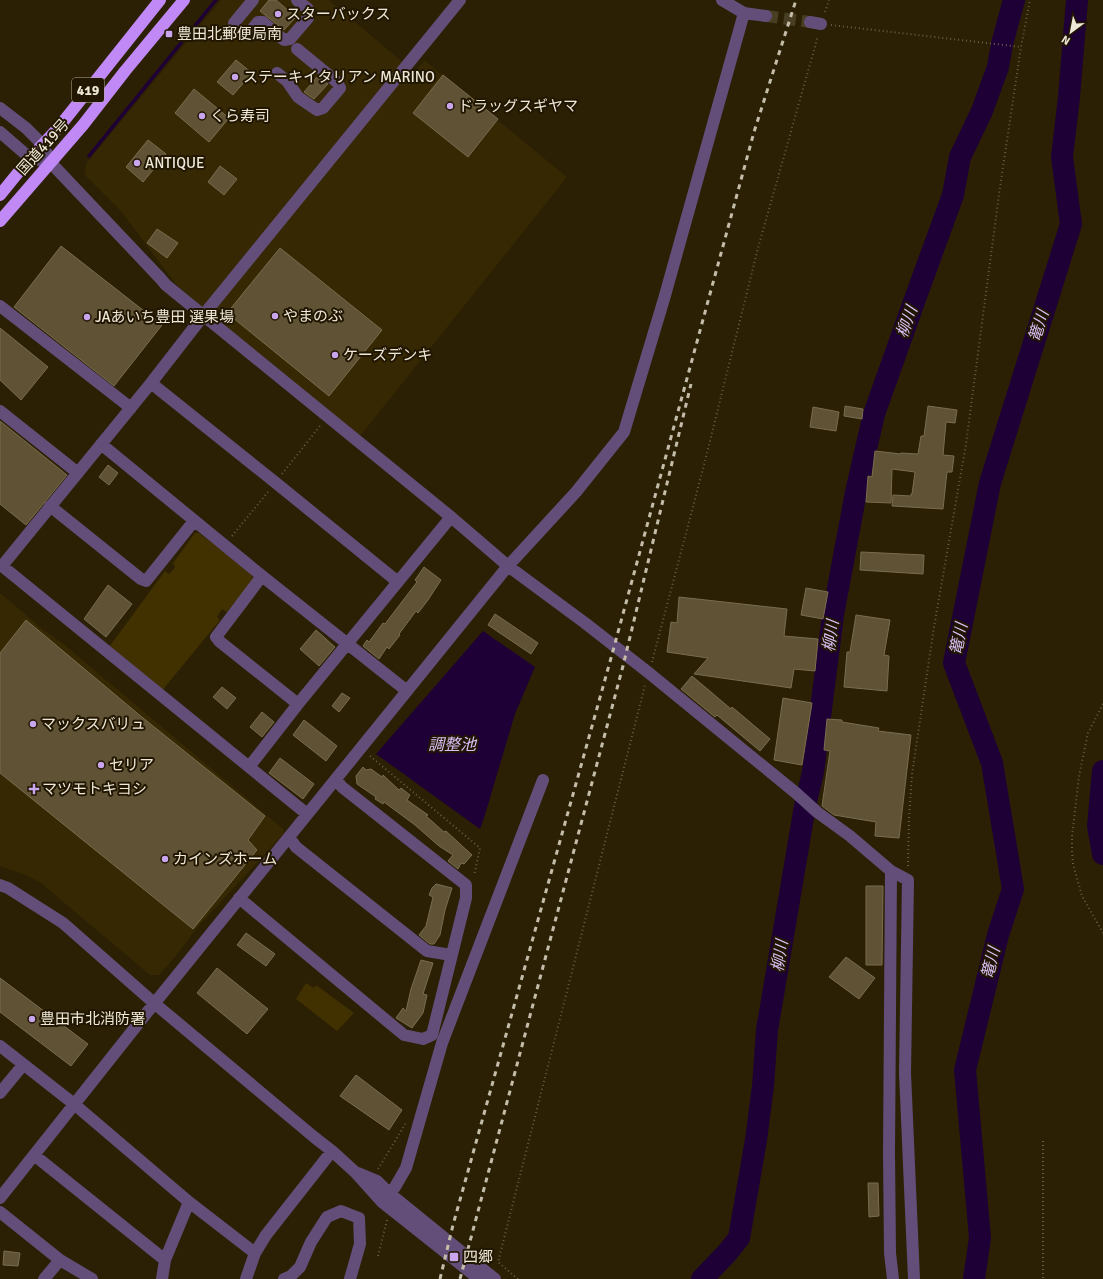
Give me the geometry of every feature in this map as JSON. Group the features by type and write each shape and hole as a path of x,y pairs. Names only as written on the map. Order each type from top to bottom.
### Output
{"highway":[{"name":"国道419号","path":"0,195 30,158 59,127 160,0"},
{"name":"国道419号","path":"0,221 83,125 125,71 184,0"}],"street":[{"path":"234,23 253,0"},
{"path":"248,34 258,22 263,22 284,40 290,39 308,18 308,9 297,0"},
{"path":"307,814 1,566 131,408 203,315 460,0"},
{"path":"722,0 744,13 766,16"},
{"path":"0,1198 154,1003 508,566 576,492 624,432 664,299 744,13"},
{"path":"277,74 286,81 298,97 317,110 323,108 340,88 337,82 297,49"},
{"path":"0,108 43,145 50,163 166,285 451,517 508,566 585,623 648,673 796,793 816,812 850,836 891,871 908,880 905,1073 914,1279"},
{"path":"0,132 30,158 50,163"},
{"path":"0,306 131,408"},
{"path":"151,383 398,582"},
{"path":"0,411 78,473"},
{"path":"101,444 262,576 407,691"},
{"path":"50,506 141,580 146,581 194,521"},
{"path":"249,767 298,704 451,517"},
{"path":"262,576 216,637 298,704"},
{"path":"239,898 404,1035 423,1039 432,1035 466,898 466,885 342,787 336,779"},
{"path":"389,1193 395,1187 406,1168 442,1043 543,780"},
{"path":"289,837 296,846 427,951 452,955"},
{"path":"891,871 889,1153 890,1253 892,1279"},
{"path":"0,885 8,888 63,923 154,1003 314,1138 332,1151 355,1172 382,1202 479,1279"},
{"path":"0,1046 74,1104 189,1202 255,1253"},
{"path":"0,1094 23,1065"},
{"path":"246,1279 255,1253 266,1235 277,1219 332,1151"},
{"path":"34,1155 165,1260"},
{"path":"355,1172 377,1181 389,1193 495,1279"},
{"path":"162,1279 165,1260 176,1230 189,1202"},
{"path":"284,1279 291,1276 300,1267 311,1242 327,1217 340,1211 359,1218 360,1244 350,1279"},
{"path":"0,1212 60,1260 92,1279"},
{"path":"44,1279 60,1260"}],"path":[{"path":"518,1279 498,1262 648,673 704,465 758,248 818,20 829,0"},
{"path":"908,880 909,818 912,774 934,627 966,444 1000,187 1021,47 1030,0"},
{"path":"818,20 1021,47"},
{"path":"1103,704 1088,733 1079,776 1072,837 1073,864 1082,896 1103,933"},
{"path":"368,755 480,848 472,885 466,885"},
{"path":"375,1174 406,1122"},
{"path":"1043,1141 1043,1279"},
{"path":"378,1256 387,1219"}],"shaded area":[{"path":"221,0 329,0 414,72 425,61 567,177 353,445 220,326 175,283 121,211 85,175 86,164"},
{"path":"195,533 199,533 252,573 253,581 227,612 222,609 217,617 220,620 161,692 109,647 165,571 169,574 175,568 173,563"},
{"path":"0,593 45,631 61,642 283,829 284,833 197,928 159,975 150,975 41,883 28,876 0,866"},
{"path":"306,983 314,988 316,985 354,1013 337,1031 296,999"}],"water":[{"name":"調整池","path":"483,631 535,667 515,714 480,829 376,754"}],"building":[{"name":"スターバックス","path":"269,0 276,0 296,17 284,30 260,11"},
{"name":"ステーキイタリアン MARINO","path":"236,60 252,73 233,95 217,82"},
{"path":"443,75 498,119 468,157 413,113"},
{"path":"318,76 328,84 314,99 304,92"},
{"name":"くら寿司","path":"194,89 229,118 209,142 175,113"},
{"path":"148,140 166,154 143,182 126,167"},
{"path":"220,166 237,179 224,195 208,182"},
{"path":"157,229 178,243 167,258 147,243"},
{"name":"JAあいち豊田 選果場","path":"61,246 162,325 114,386 14,307"},
{"path":"280,248 382,330 329,396 227,313"},
{"path":"0,328 48,367 21,400 0,380"},
{"path":"845,406 863,409 862,419 844,416"},
{"path":"928,406 957,410 955,423 946,422 943,455 954,456 952,472 947,472 943,509 892,506 893,495 911,496 915,472 892,469 891,503 866,502 868,476 872,477 875,451 918,454 921,436 924,436"},
{"path":"813,407 839,412 836,431 810,427"},
{"path":"0,421 67,475 26,525 0,504"},
{"path":"108,465 118,473 109,485 99,477"},
{"path":"861,552 924,555 923,574 860,570"},
{"path":"424,567 441,580 418,613 416,611 399,634 400,635 389,649 387,647 379,659 363,646 367,640 369,642 383,623 385,624 417,582 415,580"},
{"path":"108,585 132,604 106,637 84,619"},
{"path":"806,588 828,592 823,619 801,615"},
{"path":"679,597 787,609 784,636 818,639 815,671 794,669 791,688 694,674 708,658 667,652 671,622 677,623"},
{"path":"495,614 538,643 531,654 488,625"},
{"path":"856,615 890,620 884,655 889,656 887,691 844,687 847,652 850,652"},
{"path":"26,620 143,718 265,816 248,840 257,850 193,929 0,773 0,653"},
{"path":"316,630 335,647 319,666 300,649"},
{"path":"692,676 770,739 760,751 717,715 715,717 681,689"},
{"path":"222,687 236,698 227,709 213,697"},
{"path":"342,693 350,698 339,712 332,706"},
{"path":"783,698 812,703 802,765 774,760"},
{"path":"262,712 274,722 262,737 250,727"},
{"path":"827,719 842,720 842,722 879,728 878,731 911,735 899,838 875,836 876,822 834,815 822,806 830,751 824,750"},
{"path":"304,720 337,746 326,761 293,735"},
{"path":"280,758 314,784 303,799 269,773"},
{"path":"363,767 366,770 371,769 382,777 383,775 399,790 401,788 410,795 407,800 428,815 426,816 444,832 446,831 472,855 464,864 461,863 458,869 448,861 453,855 439,846 415,825 384,802 383,804 375,799 376,797 357,784 356,776"},
{"path":"436,884 452,888 445,910 440,935 434,944 430,944 419,935 426,926 433,897 429,895 432,888"},
{"path":"866,886 883,886 882,965 866,965"},
{"path":"246,933 275,954 266,966 237,945"},
{"path":"846,957 875,978 859,999 829,977"},
{"path":"421,960 433,963 423,994 427,995 423,1013 412,1028 396,1018 403,1008 406,1011 411,989"},
{"path":"217,968 268,1009 247,1034 197,993"},
{"path":"0,978 88,1044 71,1066 0,1012"},
{"path":"356,1075 402,1110 389,1130 340,1096"},
{"path":"868,1183 878,1183 879,1216 869,1217"},
{"path":"4,1251 20,1253 18,1266 3,1265"}],"waterway":[{"path":"89,156 216,0"},
{"name":"柳川","path":"702,1279 739,1238 756,1140 763,1086 767,1030 805,806 813,772 833,615 856,492 874,414 953,195 960,157 982,111 998,67 1002,44 1014,0"},
{"name":"篭川","path":"974,1279 980,1238 965,1070 998,935 1013,889 992,763 954,663 990,483 1071,224 1062,157 1069,97 1077,0"},
{"path":"1103,771 1098,826 1103,854"}],"tunnel":[{"path":"766,16 810,22"}],"railway":[{"path":"440,1279 453,1225 611,658 754,132 796,0"},
{"path":"460,1279 623,666 691,384"}],"place":[{"name":"スターバックス","path":"278,14"},
{"name":"豊田北郵便局南","path":"169,34"},
{"name":"ステーキイタリアン MARINO","path":"235,77"},
{"name":"ドラッグスギヤマ","path":"450,106"},
{"name":"くら寿司","path":"202,116"},
{"name":"ANTIQUE","path":"137,163"},
{"name":"やまのぶ","path":"275,316"},
{"name":"JAあいち豊田 選果場","path":"87,317"},
{"name":"ケーズデンキ","path":"335,355"},
{"name":"マックスバリュ","path":"33,724"},
{"name":"セリア","path":"101,765"},
{"name":"マツモトキヨシ","path":"34,789"},
{"name":"カインズホーム","path":"165,859"},
{"name":"豊田市北消防署","path":"32,1019"},
{"name":"四郷","path":"454,1257"}]}
